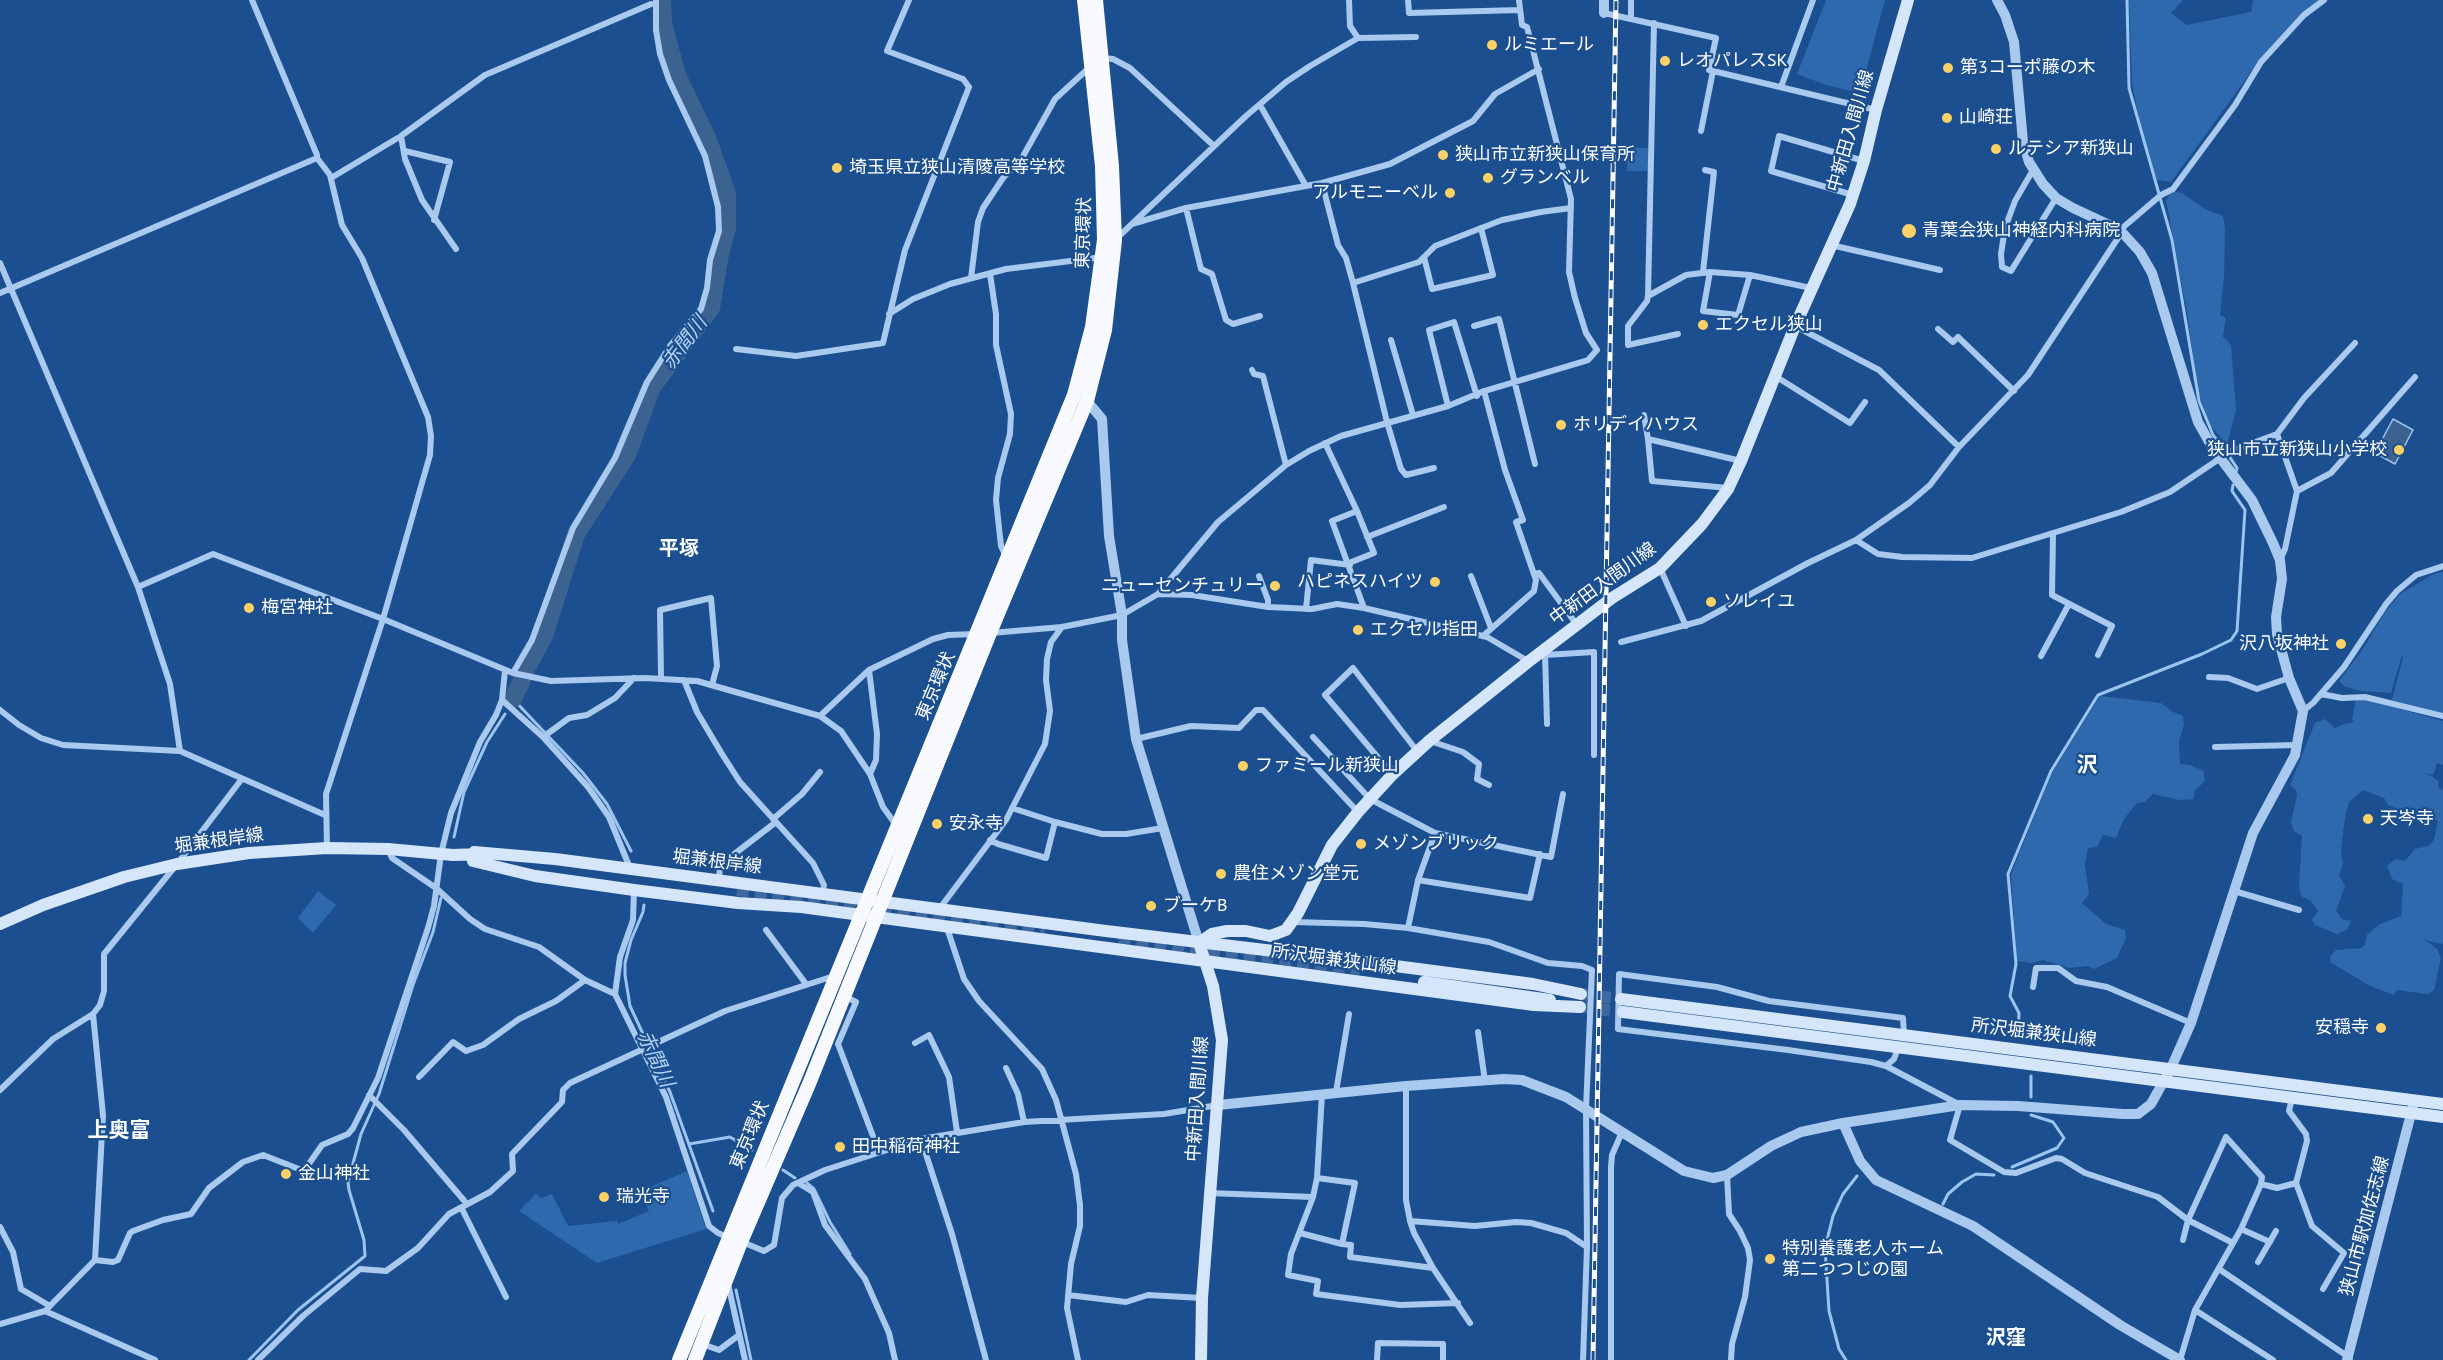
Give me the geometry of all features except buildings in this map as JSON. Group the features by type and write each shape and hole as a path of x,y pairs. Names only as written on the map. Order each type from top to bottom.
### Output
{"highway":[{"name":"東京環状","path":"679,1360 844,996 876,919 984,633 1081,398 1105,330 1115,240 1112,166 1097,62 1084,0"},
{"name":"東京環状","path":"695,1360 727,1279 734,1239 896,825 984,633 1008,560 1081,398 1103,257 1103,184 1096,0"}],"main road":[{"name":"中新田入間川線","path":"1292,924 1332,845 1393,774 1429,741 1528,662 1545,652 1612,598 1660,568 1702,524 1728,489 1742,461 1811,288 1853,195 1908,0"},
{"name":"堀兼根岸線","path":"0,924 85,889 177,864 249,853 327,848 388,849 447,854 736,893"},
{"name":"堀兼根岸線","path":"473,857 555,859 883,901"},
{"name":"堀兼根岸線","path":"473,857 535,876 634,890 860,915"},
{"name":"所沢堀兼狭山線","path":"883,901 1533,984 1580,1001"},
{"name":"所沢堀兼狭山線","path":"860,915 876,919 1205,960 1534,1005 1580,1001"},
{"path":"1199,943 1212,934 1227,931 1275,936 1292,924"},
{"path":"1292,924 1288,944 1294,953"},
{"name":"中新田入間川線","path":"1199,943 1213,986 1222,1040 1202,1298 1201,1360"},
{"name":"所沢堀兼狭山線","path":"1359,971 1533,992 1580,1001"},
{"name":"所沢堀兼狭山線","path":"2443,1104 1904,1035 1622,1005 1898,1048 2443,1117"}],"street":[{"path":"252,0 317,158 326,166 331,178 342,225 362,258 428,417 431,436 430,455 383,619 326,794 327,848"},
{"path":"736,349 796,356 883,343 905,250 969,87 963,79 887,51 909,0"},
{"path":"1349,0 1350,26 1358,38"},
{"path":"1408,0 1409,12 1520,10"},
{"path":"820,716 869,670 933,639 948,635 1062,627 1122,615 1158,594 1218,522 1286,465 1325,443 1588,360 1596,350 1586,333 1569,272 1571,199 1539,69 1527,27 1522,25 1519,0"},
{"path":"1604,0 1604,13 1716,38 1709,69 1713,71 1876,110"},
{"path":"1631,0 1631,18"},
{"path":"1781,87 1813,0"},
{"path":"634,890 633,920 620,957 615,994 666,1097 709,1226 718,1233 764,1251 774,1245 782,1198 798,1183 825,1170 921,1139 957,1131 1024,1122 1164,1114 1218,1105 1336,1092 1522,1080 1544,1086 1586,1109 1684,1172 1713,1178 1727,1175 1771,1146 1800,1132 1844,1123 1960,1106 2018,1106 2138,1114 2151,1104 2165,1081 2191,1023 2253,833 2295,755 2302,711 2289,678 2277,634 2276,617 2282,579 2280,560 2252,500 2219,458 2198,422 2152,273 2140,252 2121,231 2056,198 2033,170 2024,142 2014,42 2006,15 1997,0"},
{"path":"1621,642 1701,621 1808,563 1856,540 1909,503 1930,485 1959,447 2014,391 2041,358 2121,231 2161,195 2173,189 2235,105 2261,62 2304,15 2324,0"},
{"path":"331,178 401,136 485,75 652,2 660,54 669,80 705,156 718,207 719,231 710,260 707,288 701,309 670,346 647,382 615,458 573,528 532,640 513,673"},
{"path":"1654,23 1648,296 1647,301 1628,326 1628,345 1678,334"},
{"path":"1115,240 1214,146 1294,76 1358,38 1416,37"},
{"path":"971,278 978,222 983,208 1003,178 1022,158 1055,99 1097,62 1113,59 1130,68 1214,146"},
{"path":"1132,224 1186,208 1322,183 1390,164 1473,121 1495,94 1539,69"},
{"path":"1701,131 1713,71"},
{"path":"1260,105 1306,186"},
{"path":"401,136 411,176 434,220 456,249"},
{"path":"1853,195 1770,171 1779,136 1864,161"},
{"path":"405,152 450,162 434,220"},
{"path":"0,293 317,158"},
{"path":"1705,170 1714,172 1703,311 1738,315 1750,275"},
{"path":"2033,170 2015,201 2005,228 2001,254 2002,267 2012,271 2056,198"},
{"path":"1322,183 1338,245 1346,258 1353,283 1387,422 1401,469 1406,476 1434,468"},
{"path":"1186,208 1201,269 1212,274 1226,320 1233,324 1260,316"},
{"path":"1353,283 1419,262 1435,246 1502,220 1571,208"},
{"path":"1424,257 1432,289 1493,275 1481,228"},
{"path":"1830,245 1940,270"},
{"path":"889,314 913,299 971,278 1006,269 1103,257"},
{"path":"0,263 138,586 170,684 180,751"},
{"path":"1648,296 1686,275 1706,272 1750,275 1811,288"},
{"path":"990,273 996,314 996,345 1011,414 1010,434 996,500 1001,546 1008,560"},
{"path":"1474,326 1499,320 1535,464"},
{"path":"1448,406 1429,330 1455,322 1477,396"},
{"path":"1795,326 1879,369 1959,447"},
{"path":"1938,329 1953,342 1958,337 2014,391"},
{"path":"1391,340 1413,415"},
{"path":"1856,540 1878,554 1902,557 1972,558 2121,513 2170,492 2219,458 2277,434 2304,398 2355,343"},
{"path":"1252,370 1254,374 1263,376 1286,465"},
{"path":"1774,376 1850,423 1865,402"},
{"path":"2297,491 2331,473 2415,376"},
{"path":"1483,636 1534,591 1536,580 1516,522 1523,520 1505,470 1484,391"},
{"path":"1081,398 1102,419 1109,536 1122,615 1128,688 1136,739 1199,943"},
{"path":"1644,415 1652,481 1728,489"},
{"path":"2277,434 2297,491 2285,549 2280,560"},
{"path":"1648,439 1742,461"},
{"path":"1306,609 1311,560 1349,564 1374,553 1325,443"},
{"path":"1367,537 1444,507"},
{"path":"1357,511 1332,521 1364,608"},
{"path":"2053,534 2052,595 2112,626 2098,655"},
{"path":"138,586 213,554 383,619 513,673 551,681 635,678 684,680 712,685 820,716 841,731 870,774 883,807 896,825"},
{"path":"2302,711 2321,694 2344,667 2397,591 2416,575 2443,566"},
{"path":"1660,568 1686,626"},
{"path":"1534,574 1539,573 1577,625"},
{"path":"1259,576 1268,600 1268,607"},
{"path":"1471,576 1491,628"},
{"path":"1158,594 1192,594 1268,607 1306,609 1337,604 1364,608 1483,636 1506,647 1528,662"},
{"path":"661,678 660,610 711,597 717,666 712,685"},
{"path":"2041,656 2070,604"},
{"path":"939,909 1012,808 1035,764 1048,732 1050,711 1046,680 1047,659 1051,642 1062,627"},
{"path":"1547,724 1545,652 1594,651 1594,755"},
{"path":"1393,774 1325,695 1353,669 1417,751"},
{"path":"95,1260 113,1262 118,1260 130,1233 163,1220 191,1214 215,1182 252,1158 263,1155 304,1171 322,1145 348,1134 378,1078 434,906 441,892 451,813 480,742 496,716 502,700 505,670"},
{"path":"869,670 877,734 876,760 870,774"},
{"path":"2210,677 2228,678 2257,689 2289,678"},
{"path":"543,737 569,718 587,715 615,698 635,678"},
{"path":"684,680 698,712 740,782 813,863 824,885 823,894"},
{"path":"2321,694 2342,698 2365,697 2443,716"},
{"path":"502,700 543,737 588,787 609,818 630,868"},
{"path":"0,710 41,738 63,745 180,751 241,780 325,815"},
{"path":"1136,739 1191,726 1239,728 1256,710 1263,710 1358,812"},
{"path":"1312,737 1370,799 1435,833 1551,857 1563,794"},
{"path":"1429,741 1462,752 1479,764 1477,778 1489,785"},
{"path":"2216,747 2297,745"},
{"path":"719,880 720,865 802,794 820,772"},
{"path":"0,1090 53,1039 93,1014 100,1005 104,991 104,954 241,780"},
{"path":"1012,808 1102,834 1126,834 1163,828"},
{"path":"990,840 1046,858 1055,822"},
{"path":"1408,928 1418,880 1435,833"},
{"path":"388,849 392,858 441,892 470,919 485,929 539,947 585,980 615,994"},
{"path":"1418,880 1530,898 1540,854"},
{"path":"2233,891 2299,910"},
{"path":"1292,924 1364,924 1408,928 1489,942 1548,963 1582,966 1592,970 1586,1109 1587,1247 1583,1360"},
{"path":"947,928 964,979 979,1001 1042,1069 1056,1100 1076,1174 1080,1206 1080,1226 1071,1264 1068,1295 1069,1325 1078,1360"},
{"path":"766,930 807,984"},
{"path":"2033,987 2036,968 2058,968 2076,981 2107,987 2191,1023"},
{"path":"258,1360 303,1316 360,1269 386,1271 418,1248 449,1214 490,1192 513,1171 512,1154 562,1102 563,1090 570,1083 725,1011 837,974"},
{"path":"1904,1035 1903,1018 1769,1000 1717,987 1619,974 1618,1029 1871,1062 1886,1066 1960,1106"},
{"path":"419,1077 453,1042 466,1051 483,1045 519,1019 556,1001 585,980"},
{"path":"844,996 856,1002 838,1044 879,1152"},
{"path":"0,1324 48,1308 95,1260 103,1114 93,1014"},
{"path":"1336,1092 1349,1014"},
{"path":"1478,1032 1485,1081"},
{"path":"915,1043 929,1035 950,1077 957,1131"},
{"path":"1886,1066 1894,1059 1898,1048"},
{"path":"1006,1068 1018,1094 1024,1122"},
{"path":"1406,1086 1406,1200 1410,1221 1433,1268 1470,1323"},
{"path":"1322,1094 1317,1178 1313,1197 1291,1254 1288,1275 1318,1281 1316,1294 1400,1305 1458,1303"},
{"path":"369,1095 404,1130 464,1207 506,1297"},
{"path":"2292,1098 2289,1112 2306,1134 2307,1141 2296,1183 2312,1226 2344,1253 2324,1289"},
{"name":"狭山市駅加佐志線","path":"2349,1359 2415,1100"},
{"path":"1960,1106 1950,1140 2004,1172 2016,1173 2056,1158 2062,1159 2085,1173 2158,1197 2188,1220 2233,1243"},
{"path":"1844,1123 1860,1161 1876,1180 1973,1226 2120,1325 2180,1360 2195,1310 2241,1229 2261,1184 2262,1177 2226,1137 2188,1220 2183,1240"},
{"path":"1611,1360 1611,1167 1612,1155 1622,1132"},
{"path":"921,1139 952,1234 986,1360"},
{"path":"1727,1175 1729,1214 1748,1248 1750,1260 1745,1297 1732,1344 1731,1360"},
{"path":"1317,1178 1355,1183 1342,1244"},
{"path":"798,1183 813,1192 825,1225 865,1279 889,1333 895,1360"},
{"path":"2261,1184 2277,1188 2296,1183"},
{"path":"1209,1193 1313,1197"},
{"path":"1410,1221 1475,1226 1516,1222 1531,1223 1566,1233 1587,1247"},
{"path":"0,1227 13,1252 21,1289 48,1308 155,1360"},
{"path":"2241,1229 2270,1242"},
{"path":"2258,1262 2276,1231"},
{"path":"1300,1233 1351,1245 1350,1257 1433,1268"},
{"path":"2219,1269 2349,1359"},
{"path":"727,1279 745,1360"},
{"path":"1068,1295 1126,1302 1148,1295 1202,1298"},
{"path":"2195,1310 2273,1360"},
{"path":"702,1344 719,1350 739,1335"},
{"path":"742,1346 752,1343"},
{"path":"1377,1360 1378,1343 1443,1344 1443,1360"}],"shaded area":[{"path":"1826,0 1885,0 1860,93 1826,85 1797,74"},
{"path":"2129,0 2183,0 2171,13 2187,25 2251,12 2253,0 2320,0 2259,61 2171,182 2156,180 2140,124 2132,83"},
{"path":"1628,147 1648,148 1648,171 1627,171"},
{"path":"2172,191 2182,193 2205,209 2223,216 2224,277 2220,315 2226,318 2223,337 2231,345 2236,410 2227,445 2209,424 2198,390 2186,307 2166,200"},
{"path":"2393,419 2413,430 2395,464 2375,453"},
{"path":"2443,571 2443,713 2392,700 2404,654 2391,693 2360,691 2344,686 2339,681 2363,649 2384,613 2400,594"},
{"path":"2100,696 2161,703 2183,716 2184,725 2179,741 2180,764 2190,765 2204,771 2204,782 2194,791 2194,799 2179,800 2153,794 2145,802 2137,803 2124,819 2116,838 2103,835 2097,847 2088,848 2085,865 2089,894 2082,903 2106,924 2125,930 2126,938 2117,958 2094,969 2088,966 2069,968 2043,960 2032,963 2017,961 2011,874 2052,773"},
{"path":"2356,699 2364,699 2443,721 2443,765 2437,763 2433,775 2422,772 2439,782 2438,787 2443,790 2443,944 2420,939 2437,949 2441,958 2434,990 2427,994 2397,990 2394,995 2370,986 2330,962 2330,957 2336,950 2361,948 2365,945 2367,935 2378,925 2401,916 2403,884 2392,879 2387,866 2396,859 2405,861 2415,849 2428,846 2434,840 2438,821 2417,811 2398,809 2388,805 2384,798 2363,790 2349,802 2341,850 2343,864 2339,875 2345,886 2336,911 2342,919 2351,921 2348,929 2337,934 2315,925 2312,920 2318,911 2311,901 2301,896 2299,886 2302,836 2294,831 2291,822 2297,795 2296,790 2290,785 2315,723 2325,719 2335,728 2355,722 2352,720"},
{"path":"318,891 336,905 313,933 298,918"},
{"path":"687,1171 706,1229 597,1263 519,1211 536,1194 542,1198 552,1194 568,1226 617,1221 618,1224 649,1211 641,1191"}],"waterway":[{"name":"赤間川","path":"526,669 544,636 576,534 627,455 652,387 711,308 727,228 727,194 708,140 677,75 663,24 662,0"},
{"path":"2127,0 2129,88 2172,240 2199,401 2213,435 2223,448"},
{"path":"2229,456 2237,468 2236,472"},
{"path":"2018,1036 2019,1013 2010,996 2016,964 2008,874 2051,771 2098,695 2202,654 2231,640 2237,631 2245,510 2232,491 2233,485"},
{"name":"赤間川","path":"513,699 522,680"},
{"name":"赤間川","path":"513,699 583,773 607,804 631,851"},
{"path":"454,837 464,792 487,742 505,714"},
{"path":"249,1360 298,1310 365,1256 364,1240 348,1182 361,1134 379,1094 413,985 433,932 441,898"},
{"name":"赤間川","path":"644,905 625,963 630,1006 670,1092 713,1211"},
{"path":"2031,1076 2031,1097"},
{"path":"2012,1167 2057,1148 2064,1138 2053,1122 2031,1115"},
{"path":"689,1144 730,1137 752,1150"},
{"path":"783,1170 795,1178"},
{"path":"1943,1204 1948,1194 1976,1174 1994,1175"},
{"path":"1846,1360 1839,1349 1829,1311 1825,1248 1833,1216 1843,1194 1857,1176"},
{"path":"807,1183 814,1189 830,1222 850,1254"},
{"name":"赤間川","path":"736,1290 751,1360"}],"tunnel":[{"path":"737,890 1045,929"},
{"path":"1119,938 1360,969"},
{"path":"1581,994 1621,999"},
{"path":"1580,1007 1623,1012"}],"railway":[{"path":"1593,1360 1616,0"}],"place":[{"name":"ルミエール","path":"1492,45"},
{"name":"レオパレスSK","path":"1665,61"},
{"name":"第3コーポ藤の木","path":"1948,68"},
{"name":"山崎荘","path":"1947,118"},
{"name":"ルテシア新狭山","path":"1996,149"},
{"name":"狭山市立新狭山保育所","path":"1443,155"},
{"name":"埼玉県立狭山清陵高等学校","path":"837,168"},
{"name":"グランベル","path":"1488,178"},
{"name":"アルモニーベル","path":"1450,193"},
{"name":"青葉会狭山神経内科病院","path":"1909,231"},
{"name":"エクセル狭山","path":"1703,325"},
{"name":"ホリデイハウス","path":"1561,425"},
{"name":"狭山市立新狭山小学校","path":"2399,450"},
{"name":"ハピネスハイツ","path":"1435,582"},
{"name":"ニューセンチュリー","path":"1275,586"},
{"name":"ソレイユ","path":"1711,602"},
{"name":"梅宮神社","path":"249,608"},
{"name":"エクセル指田","path":"1358,630"},
{"name":"沢八坂神社","path":"2341,644"},
{"name":"ファミール新狭山","path":"1243,766"},
{"name":"天岑寺","path":"2368,819"},
{"name":"安永寺","path":"937,824"},
{"name":"メゾンブリック","path":"1361,844"},
{"name":"農住メゾン堂元","path":"1221,874"},
{"name":"ブーケB","path":"1151,906"},
{"name":"安穏寺","path":"2381,1028"},
{"name":"田中稲荷神社","path":"840,1147"},
{"name":"金山神社","path":"286,1174"},
{"name":"瑞光寺","path":"604,1197"},
{"name":"特別養護老人ホーム 第二つつじの園","path":"1770,1259"}],"district":[{"name":"平塚","path":"679,549"},
{"name":"沢","path":"2087,766"},
{"name":"上奥富","path":"119,1131"},
{"name":"沢窪","path":"2006,1338"}]}
